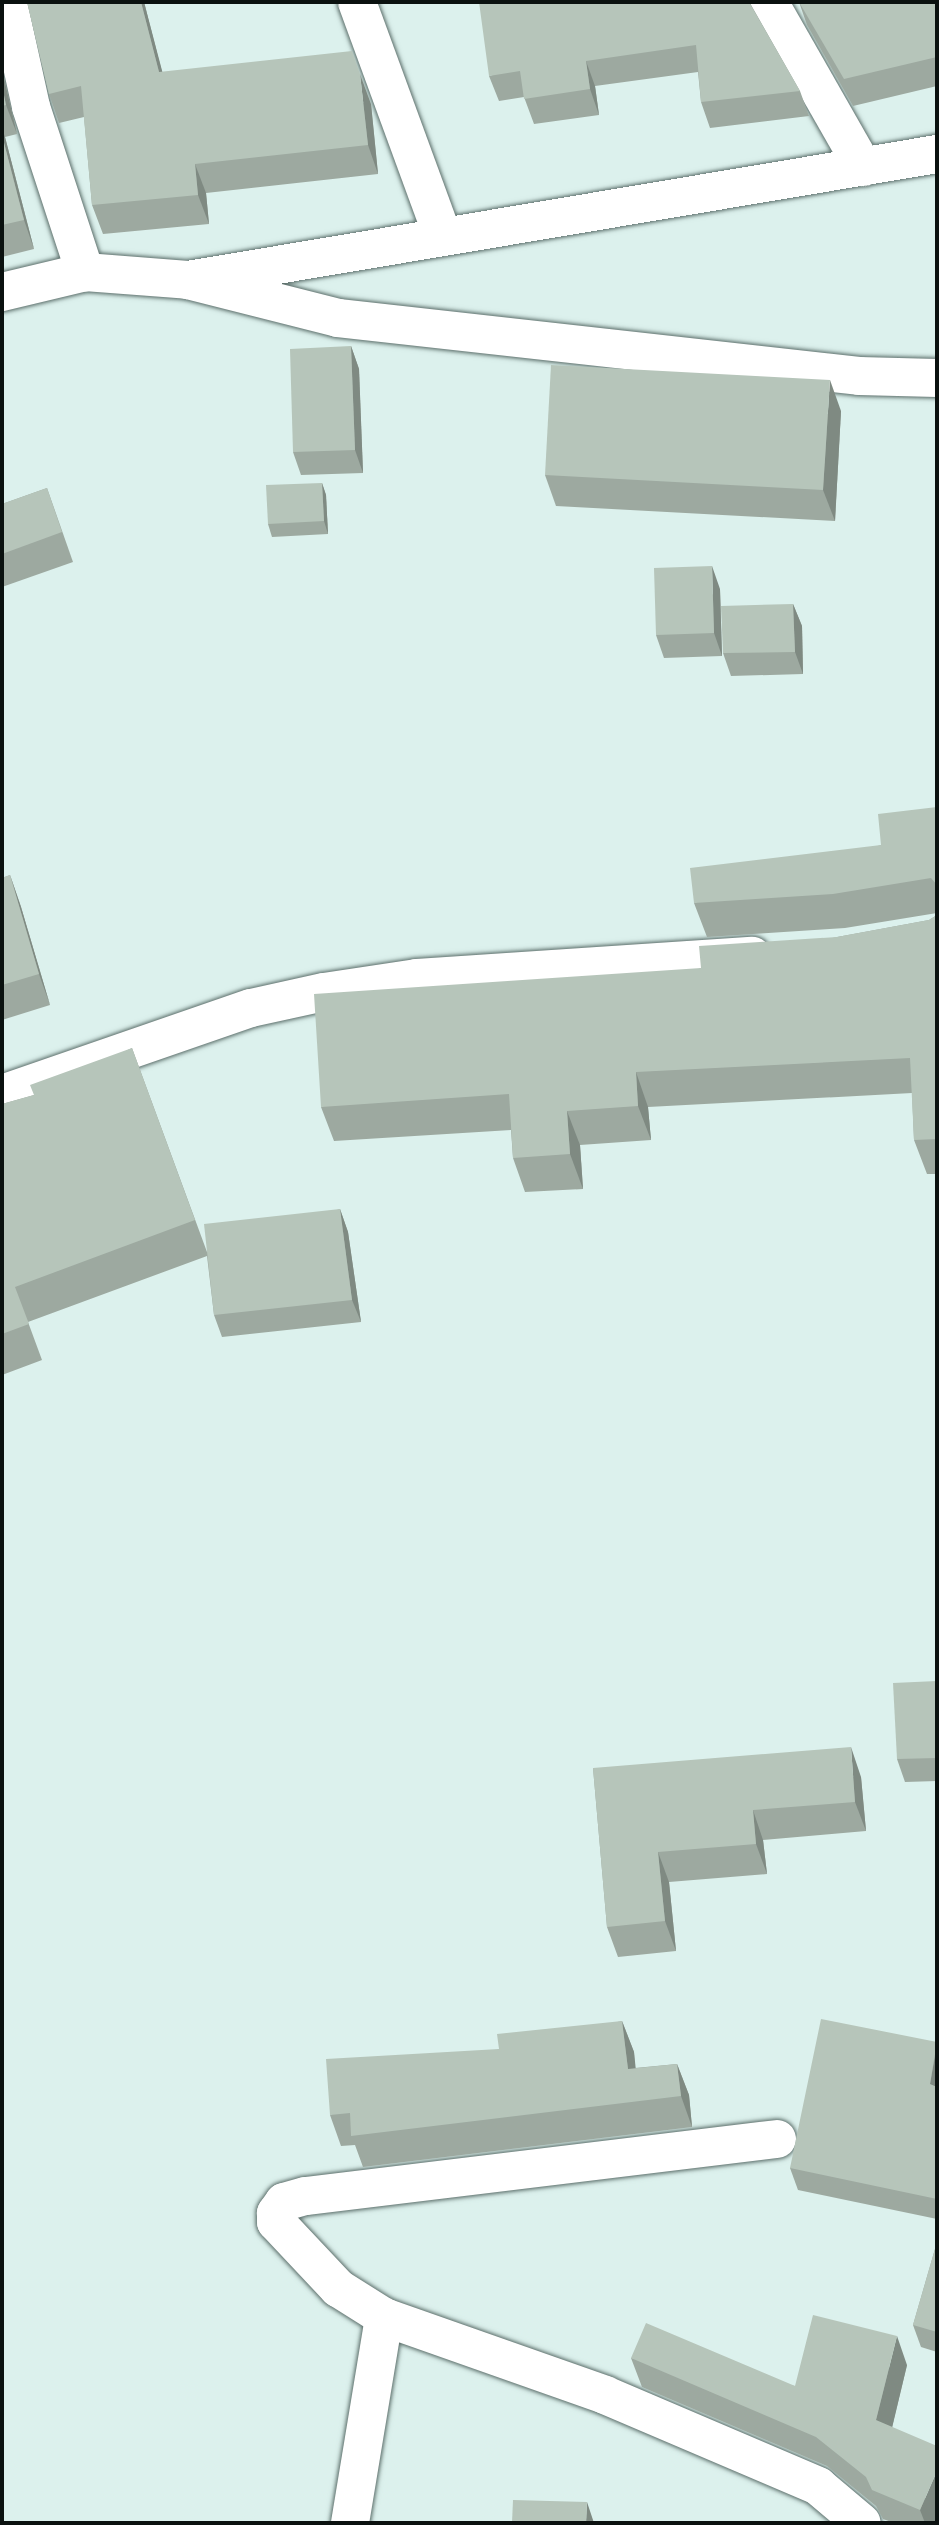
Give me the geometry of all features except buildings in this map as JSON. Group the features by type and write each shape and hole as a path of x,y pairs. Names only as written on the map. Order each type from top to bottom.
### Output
{"street":[{"path":"8,2 31,107 85,272"},
{"path":"357,2 443,237"},
{"path":"769,2 863,167"},
{"path":"188,280 937,154"},
{"path":"2,292 85,272 188,280 338,318 859,376 937,378"},
{"path":"2,1094 251,1008 324,992 416,978 792,954"},
{"path":"778,2139 284,2202 276,2222 338,2288 384,2317 605,2395 818,2486 862,2523"},
{"path":"350,2523 384,2317"}]}
